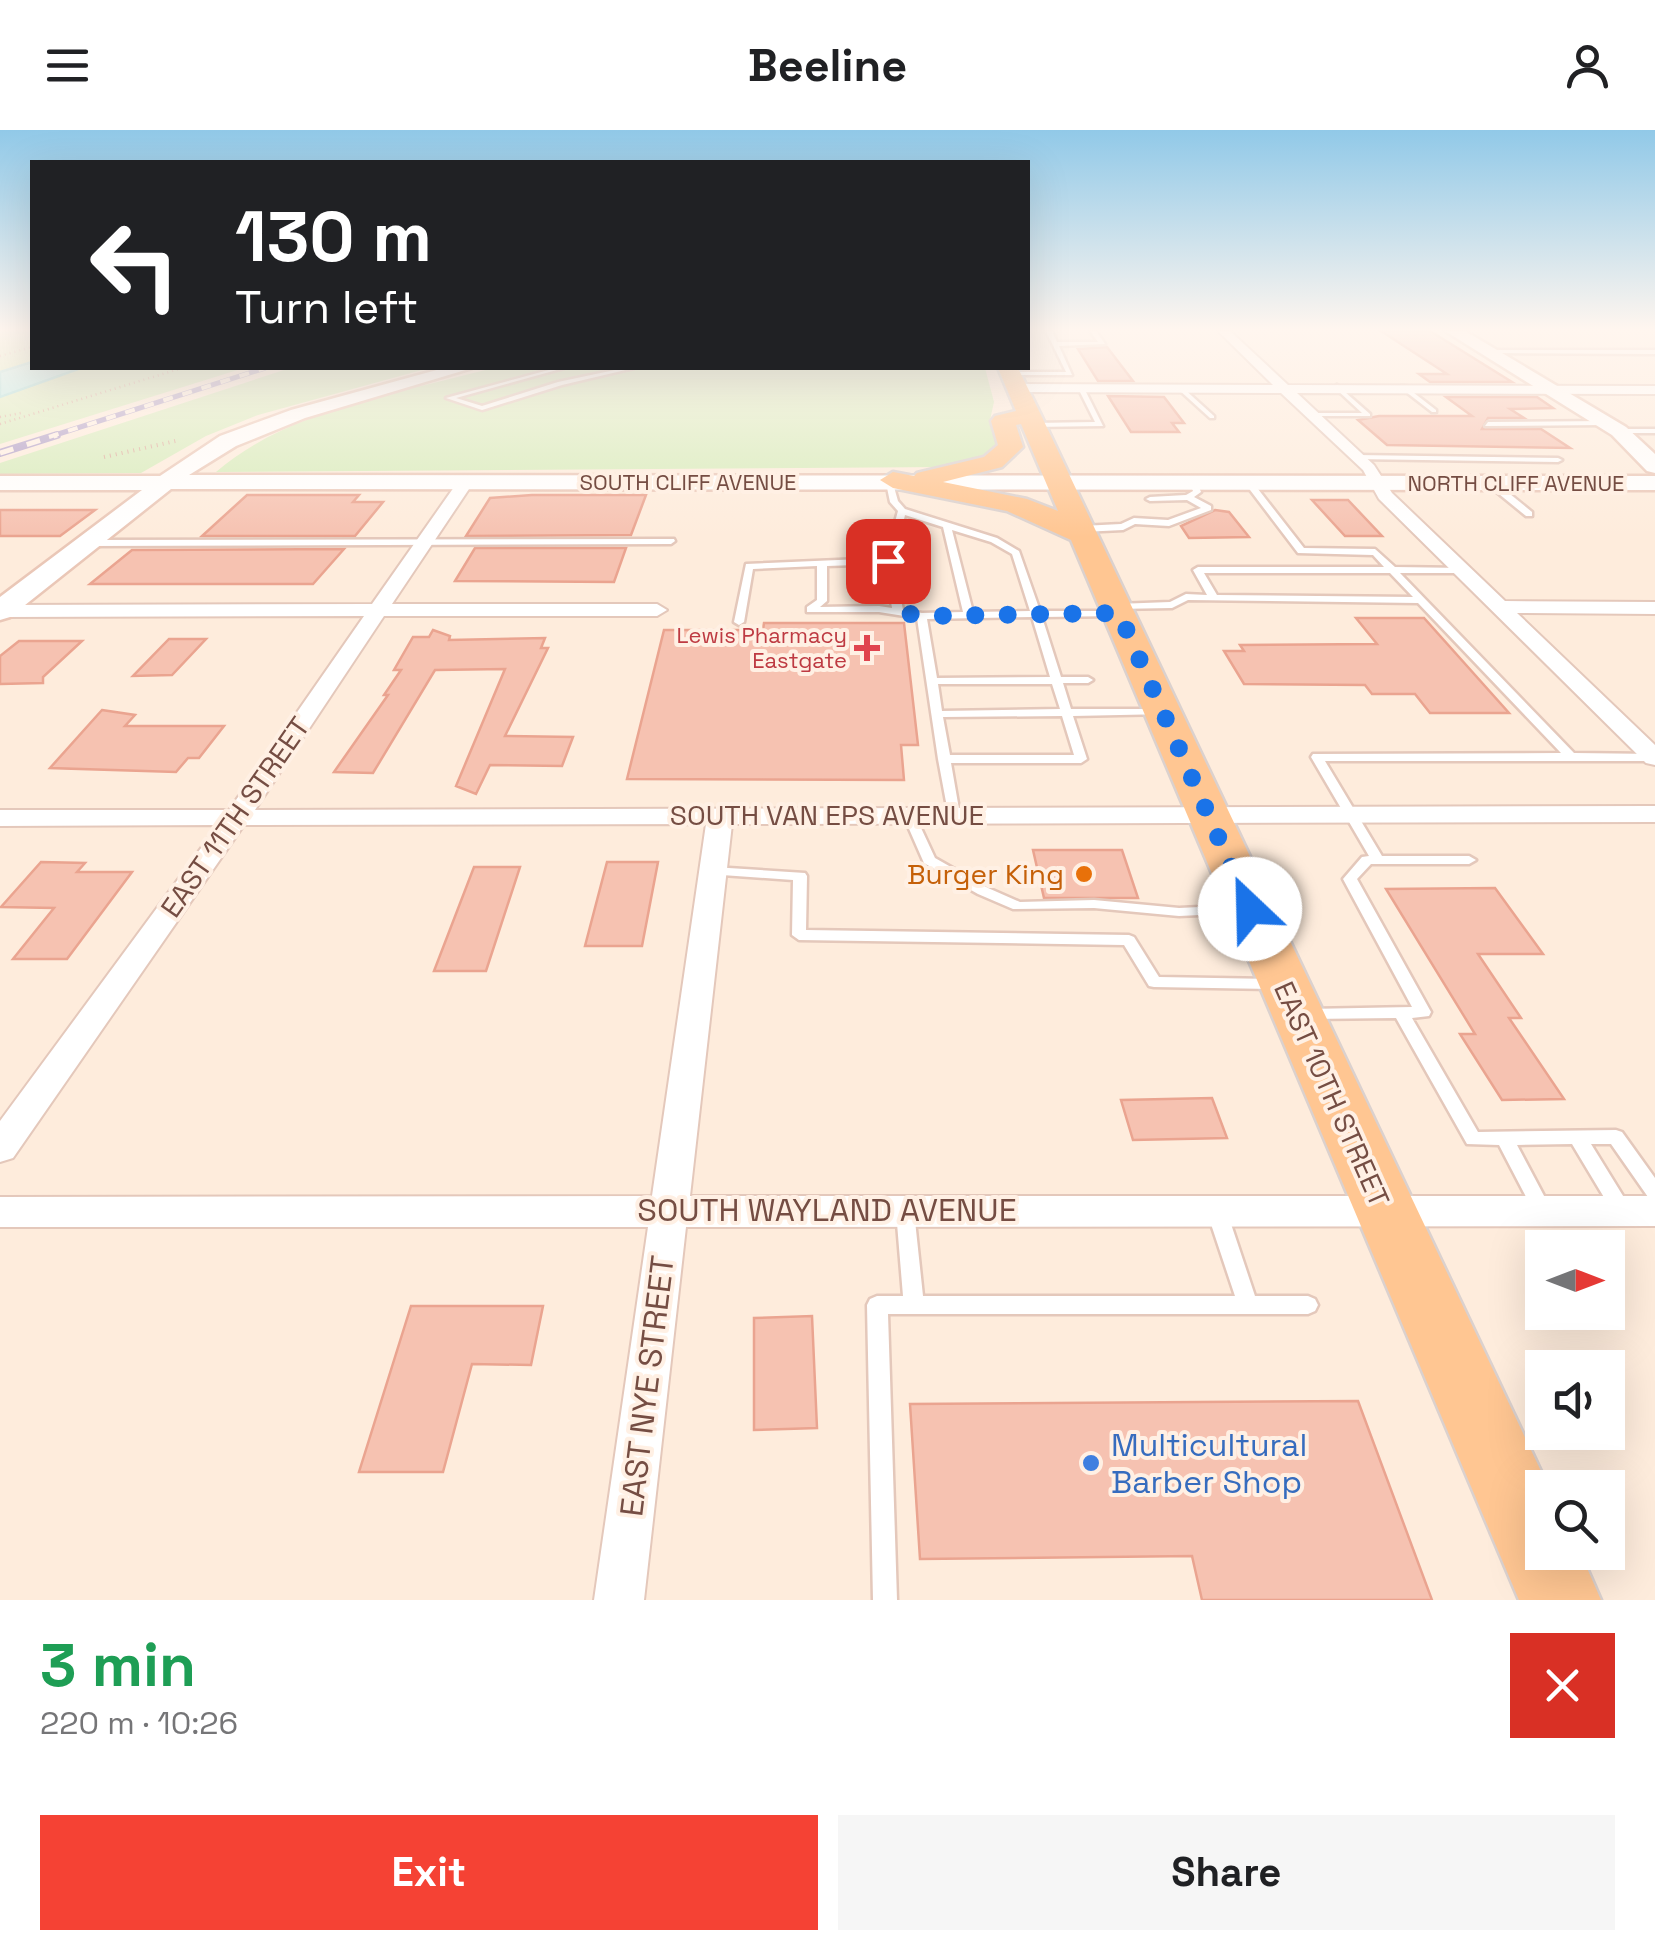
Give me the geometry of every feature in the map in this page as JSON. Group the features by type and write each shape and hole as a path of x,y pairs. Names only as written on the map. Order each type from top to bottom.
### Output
{"main road":[{"path":"0,611 208,451 261,427 355,400"},
{"name":"EAST 10TH STREET","path":"1023,400 1560,1600"},
{"path":"1567,400 1612,427 1655,466"},
{"path":"898,480 993,462 1011,447 1003,421 1032,420"},
{"path":"1536,483 1610,476 1622,463 1612,427"},
{"path":"898,480 1005,500 1084,533"},
{"name":"SOUTH CLIFF AVENUE","path":"0,483 1060,480 1190,490 1248,482 1376,482"},
{"name":"NORTH CLIFF AVENUE","path":"1376,482 1655,483"}],"street":[{"path":"1297,400 1357,457 1461,570 1654,758"},
{"name":"EAST 11TH STREET","path":"0,1148 237,816 466,483"},
{"path":"1500,607 1655,608"},
{"path":"0,611 657,610"},
{"name":"SOUTH VAN EPS AVENUE","path":"0,818 1655,814"},
{"name":"EAST NYE STREET","path":"619,1600 720,815"},
{"name":"SOUTH WAYLAND AVENUE","path":"0,1212 1543,1212 1644,1205"}],"lane":[{"path":"454,400 482,408 508,400"},
{"path":"1032,420 1100,424 1087,400"},
{"path":"1192,400 1212,418"},
{"path":"1313,415 1368,414 1351,400"},
{"path":"1419,400 1434,411"},
{"path":"1488,424 1655,432"},
{"path":"1357,457 1558,460"},
{"path":"898,480 894,502 902,511 994,540 1016,553 1081,758 944,760"},
{"path":"1248,482 1316,571"},
{"path":"1491,483 1529,514"},
{"path":"1150,498 1190,490"},
{"path":"1174,503 1190,490"},
{"path":"1134,520 1169,523 1208,508 1190,490"},
{"path":"1128,510 1134,520"},
{"path":"898,612 888,561 902,511"},
{"path":"1084,533 1123,527 1148,514"},
{"path":"947,526 969,615"},
{"path":"88,543 671,542"},
{"path":"1301,551 1376,552 1570,758"},
{"path":"738,622 750,566 888,561"},
{"path":"822,564 822,601 810,610 922,616 1118,610 1172,606 1186,598 1420,600"},
{"path":"1214,598 1198,570 1461,570"},
{"path":"922,616 954,815"},
{"path":"932,681 1088,680"},
{"path":"937,714 1164,712"},
{"path":"1378,860 1317,758 1654,758"},
{"path":"909,815 930,860 1018,906 1094,904 1179,912 1250,909"},
{"path":"713,871 800,876 798,935 1129,940 1154,982 1423,1012 1350,879 1367,860 1469,860"},
{"path":"1401,1012 1473,1140 1616,1138 1644,1205"},
{"path":"1577,1138 1644,1205"},
{"path":"1504,1139 1543,1212"},
{"path":"904,1210 914,1305"},
{"path":"1217,1211 1248,1305"},
{"path":"884,1600 878,1305 1308,1305"}],"path":[{"path":"0,424 76,400"},
{"path":"0,416 38,411"},
{"path":"92,459 188,439"}],"green space":[{"path":"0,400 143,400 0,444"},
{"path":"194,400 314,400 258,415 206,436 141,473 0,474 0,463"},
{"path":"368,400 993,400 990,420 999,444 993,455 947,467 216,472 278,432"}],"building":[{"path":"1110,400 1166,400 1184,423 1172,423 1179,432 1131,432"},
{"path":"1450,400 1541,400 1553,408 1510,409 1524,418 1488,418 1482,429 1541,429 1570,448 1387,445 1358,420 1379,416 1472,416"},
{"path":"247,495 359,495 353,502 383,502 355,536 202,536"},
{"path":"646,495 631,535 466,536 490,498"},
{"path":"1312,500 1348,500 1382,536 1345,536"},
{"path":"0,510 95,510 60,536 0,536"},
{"path":"1215,510 1229,512 1249,537 1189,538 1181,526"},
{"path":"475,548 626,548 614,582 455,581"},
{"path":"344,549 313,584 90,584 132,550"},
{"path":"1356,618 1424,618 1509,713 1430,713 1415,694 1372,694 1365,685 1244,684 1224,651 1244,651 1240,645 1377,644"},
{"path":"764,623 904,623 918,745 901,745 904,780 627,779 664,630 763,630"},
{"path":"433,630 450,636 449,640 545,638 541,648 548,648 505,736 573,737 562,766 490,765 476,794 456,786 505,669 435,670 373,773 334,772 388,695 384,695 401,670 394,670 413,637 429,637"},
{"path":"169,639 206,639 172,675 133,676"},
{"path":"19,641 82,641 43,677 43,683 0,684 0,656"},
{"path":"102,710 135,715 125,726 224,726 199,758 188,758 176,772 50,768"},
{"name":"Burger King","path":"1033,850 1122,850 1138,898 1044,898"},
{"path":"41,862 85,863 77,872 132,872 67,959 13,959 54,908 1,907"},
{"path":"607,862 658,862 642,946 585,946"},
{"path":"474,867 520,867 486,971 434,971"},
{"path":"1495,888 1543,954 1478,954 1521,1018 1509,1018 1564,1099 1502,1100 1460,1034 1475,1034 1386,889"},
{"path":"1212,1098 1227,1138 1133,1140 1121,1100"},
{"path":"411,1306 543,1306 531,1365 472,1364 443,1472 359,1472"},
{"path":"812,1316 817,1428 754,1430 754,1318"},
{"path":"1358,1401 1432,1600 1202,1600 1192,1556 920,1559 910,1404"}],"railway":[{"path":"49,437 166,400"},
{"path":"0,453 57,435"}],"place":[{"name":"Lewis Pharmacy Eastgate","path":"867,648"},
{"name":"Burger King","path":"1084,874"},
{"name":"Multicultural Barber Shop","path":"1091,1463"}],"route":[{"path":"888,561 898,612 922,616 1119,613 1250,909"}]}
